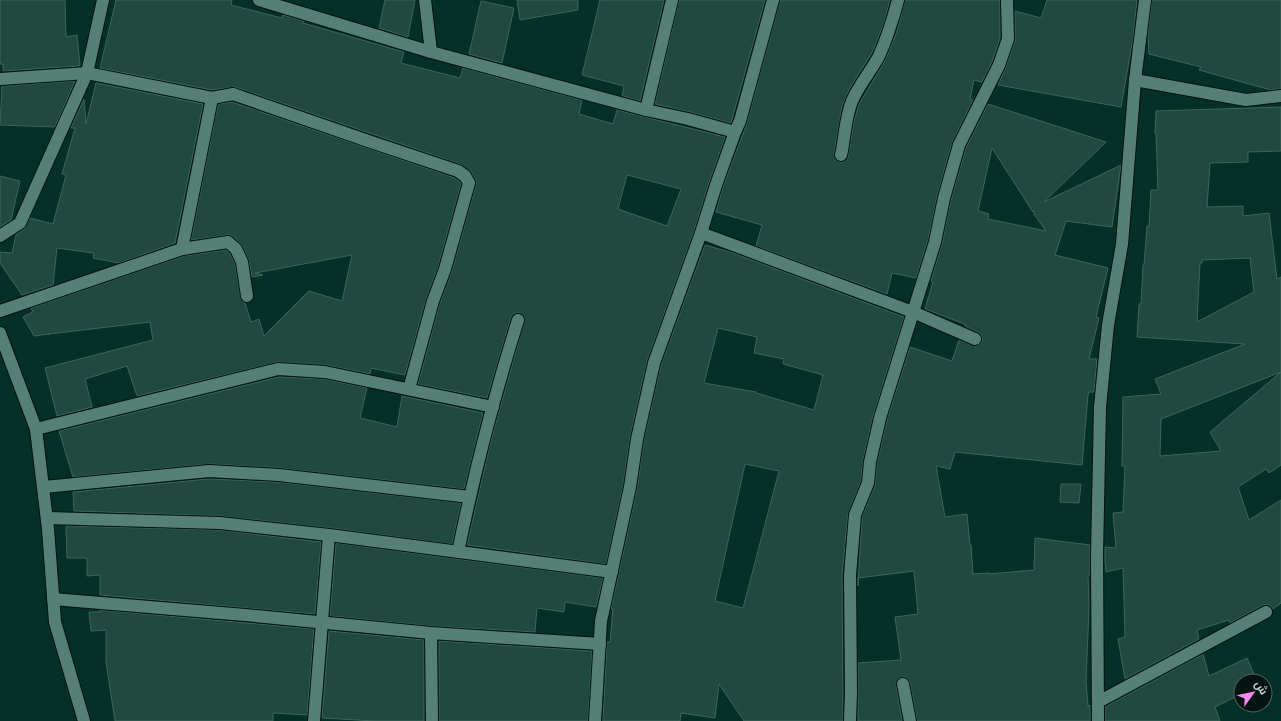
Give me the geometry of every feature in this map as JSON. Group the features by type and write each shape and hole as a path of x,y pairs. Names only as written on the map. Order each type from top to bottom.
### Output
{"street":[{"path":"0,236 20,223 87,73 103,0"},
{"path":"259,0 432,52 646,110 688,119 735,132"},
{"path":"425,0 432,52"},
{"path":"646,110 672,0"},
{"path":"595,721 601,621 630,487 637,439 654,363 743,112 773,0"},
{"path":"841,156 850,107 866,76 879,56 888,34 898,0"},
{"path":"850,721 850,575 855,515 868,483 870,462 880,418 935,242 944,198 959,145 999,66 1008,39 1007,0"},
{"path":"1098,721 1097,555 1100,407 1108,325 1122,244 1135,80 1145,0"},
{"path":"0,79 87,73 212,98 233,94 371,142 458,170 469,182 445,269 433,301 409,390"},
{"path":"1135,80 1246,100 1281,96"},
{"path":"182,249 212,98"},
{"path":"701,233 913,312 975,339"},
{"path":"0,311 182,249 228,242 236,249 242,262 247,296"},
{"path":"458,552 470,497 503,366 518,320"},
{"path":"0,333 36,429 44,487 55,622 84,721"},
{"path":"36,429 278,369 325,372 493,407"},
{"path":"44,487 209,471 279,475 470,497"},
{"path":"47,518 220,522 329,534 612,572"},
{"path":"314,721 329,534"},
{"path":"53,600 245,615 431,633 600,644"},
{"path":"1098,702 1266,612"},
{"path":"431,633 432,721"},
{"path":"903,684 910,721"}],"building":[{"path":"0,0 65,0 66,37 77,35 80,66 3,71 3,64 0,64"},
{"path":"116,0 232,0 231,5 282,18 283,15 304,21 303,23 404,52 401,63 460,78 463,68 582,100 579,114 613,124 617,110 725,137 694,231 647,361 630,437 623,486 606,564 467,545 492,437 525,319 520,313 516,313 511,317 487,398 418,384 440,303 452,271 476,185 476,180 471,172 460,164 235,87 212,90 100,68","holes":["627,175 681,189 667,226 618,209"]},
{"path":"385,0 415,0 408,37 379,28"},
{"path":"517,0 578,0 578,10 520,20"},
{"path":"600,0 664,0 640,101 622,96 624,86 582,75"},
{"path":"679,0 765,0 731,123 655,104"},
{"path":"780,0 890,0 883,26 872,53 851,86 842,106 834,154 836,160 844,162 848,157 854,122 859,104 886,59 897,31 905,0 1000,0 1000,38 992,62 982,82 974,80 970,99 973,100 952,143 937,196 928,240 916,278 892,273 887,294 756,246 762,225 716,212 723,187 747,123"},
{"path":"1047,0 1137,0 1133,38 1121,107 998,85 1015,41 1015,11 1041,18"},
{"path":"1152,0 1281,0 1281,89 1271,90 1199,70 1201,67 1149,54 1148,33"},
{"path":"481,1 514,8 502,63 469,54"},
{"path":"75,81 55,127 0,125 2,86"},
{"path":"96,83 203,104 175,243 119,263 93,258 94,253 57,248 53,285 22,295 0,263 0,252 12,253 16,235 24,229 30,218 53,224 66,175 62,174 75,128 71,128 84,99 86,124"},
{"path":"232,102 455,178 461,184 438,267 426,299 405,375 371,368 370,374 326,365 278,362 137,396 127,366 85,379 92,407 57,416 45,368 153,340 150,322 34,336 23,317 33,312 31,308 184,256 226,250 230,254 235,264 241,300 245,303 251,322 259,319 264,336 309,291 342,301 352,255 255,273 263,275 252,277 249,261 243,246 233,236 227,235 191,240 218,104"},
{"path":"988,104 1106,142 1044,202 1121,165 1112,227 1066,221 1055,255 1108,268 1096,317 1099,318 1089,359 1097,359 1094,392 1089,392 1088,395 1082,465 955,452 950,469 936,466 945,517 967,514 973,574 1034,570 1035,538 1090,545 1086,681 1088,706 1090,705 1090,721 917,721 910,682 906,677 902,677 898,679 896,685 902,721 858,721 858,663 901,660 895,617 918,614 914,571 858,578 862,517 875,486 877,463 887,420 910,347 952,361 959,340 975,346 982,342 981,334 965,326 965,324 925,309 933,282 931,281 942,244 951,200 966,148","holes":["992,148 1033,212 1034,211 1034,214 1046,231 988,219 989,214 978,211"]},
{"path":"1281,107 1281,151 1248,152 1248,162 1210,163 1207,207 1243,206 1243,216 1269,213 1277,279 1281,277 1281,372 1281,465 1269,473 1266,469 1238,487 1249,520 1281,500 1281,603 1273,609 1270,605 1263,605 1230,623 1229,620 1197,630 1199,639 1125,679 1118,639 1125,637 1123,568 1106,572 1105,561 1105,547 1116,548 1113,513 1123,512 1125,466 1122,466 1123,397 1161,394 1155,379 1245,344 1137,337 1147,226 1149,226 1151,190 1158,190 1155,133 1156,111","holes":["1250,258 1254,292 1197,322 1200,263 1202,263 1202,260","1281,372 1210,432 1221,451 1160,456 1161,419"]},
{"path":"0,176 20,181 11,220 0,227"},
{"path":"705,245 733,253 904,317 873,416 863,460 861,481 848,514 842,575 843,721 744,721 719,684 715,718 681,713 680,721 603,721 607,642 610,642 613,609 611,609 637,489 644,440 661,365","holes":["718,328 757,337 754,353 784,359 783,364 823,375 814,410 756,392 704,383","745,464 779,471 743,608 715,601"]},
{"path":"279,377 324,379 367,388 360,418 397,427 402,396 483,413 464,489 280,468 209,464 73,477 59,431"},
{"path":"209,479 278,482 461,503 452,544 330,528 221,516 74,511 73,492"},
{"path":"1061,484 1081,484 1079,503 1060,502"},
{"path":"66,526 219,530 321,542 315,614 100,595 100,575 87,576 87,558 67,558"},
{"path":"336,543 603,578 596,607 565,602 564,612 537,608 535,632 432,626 330,616"},
{"path":"100,610 314,629 307,715 273,713 273,721 115,721 106,662 106,630 91,631 89,612 100,612"},
{"path":"329,631 424,640 424,721 375,721 322,718"},
{"path":"439,641 592,651 588,721 439,721"},
{"path":"1203,654 1209,676 1247,658 1254,673 1233,673 1233,698 1215,707 1220,721 1105,721 1105,707"}]}
